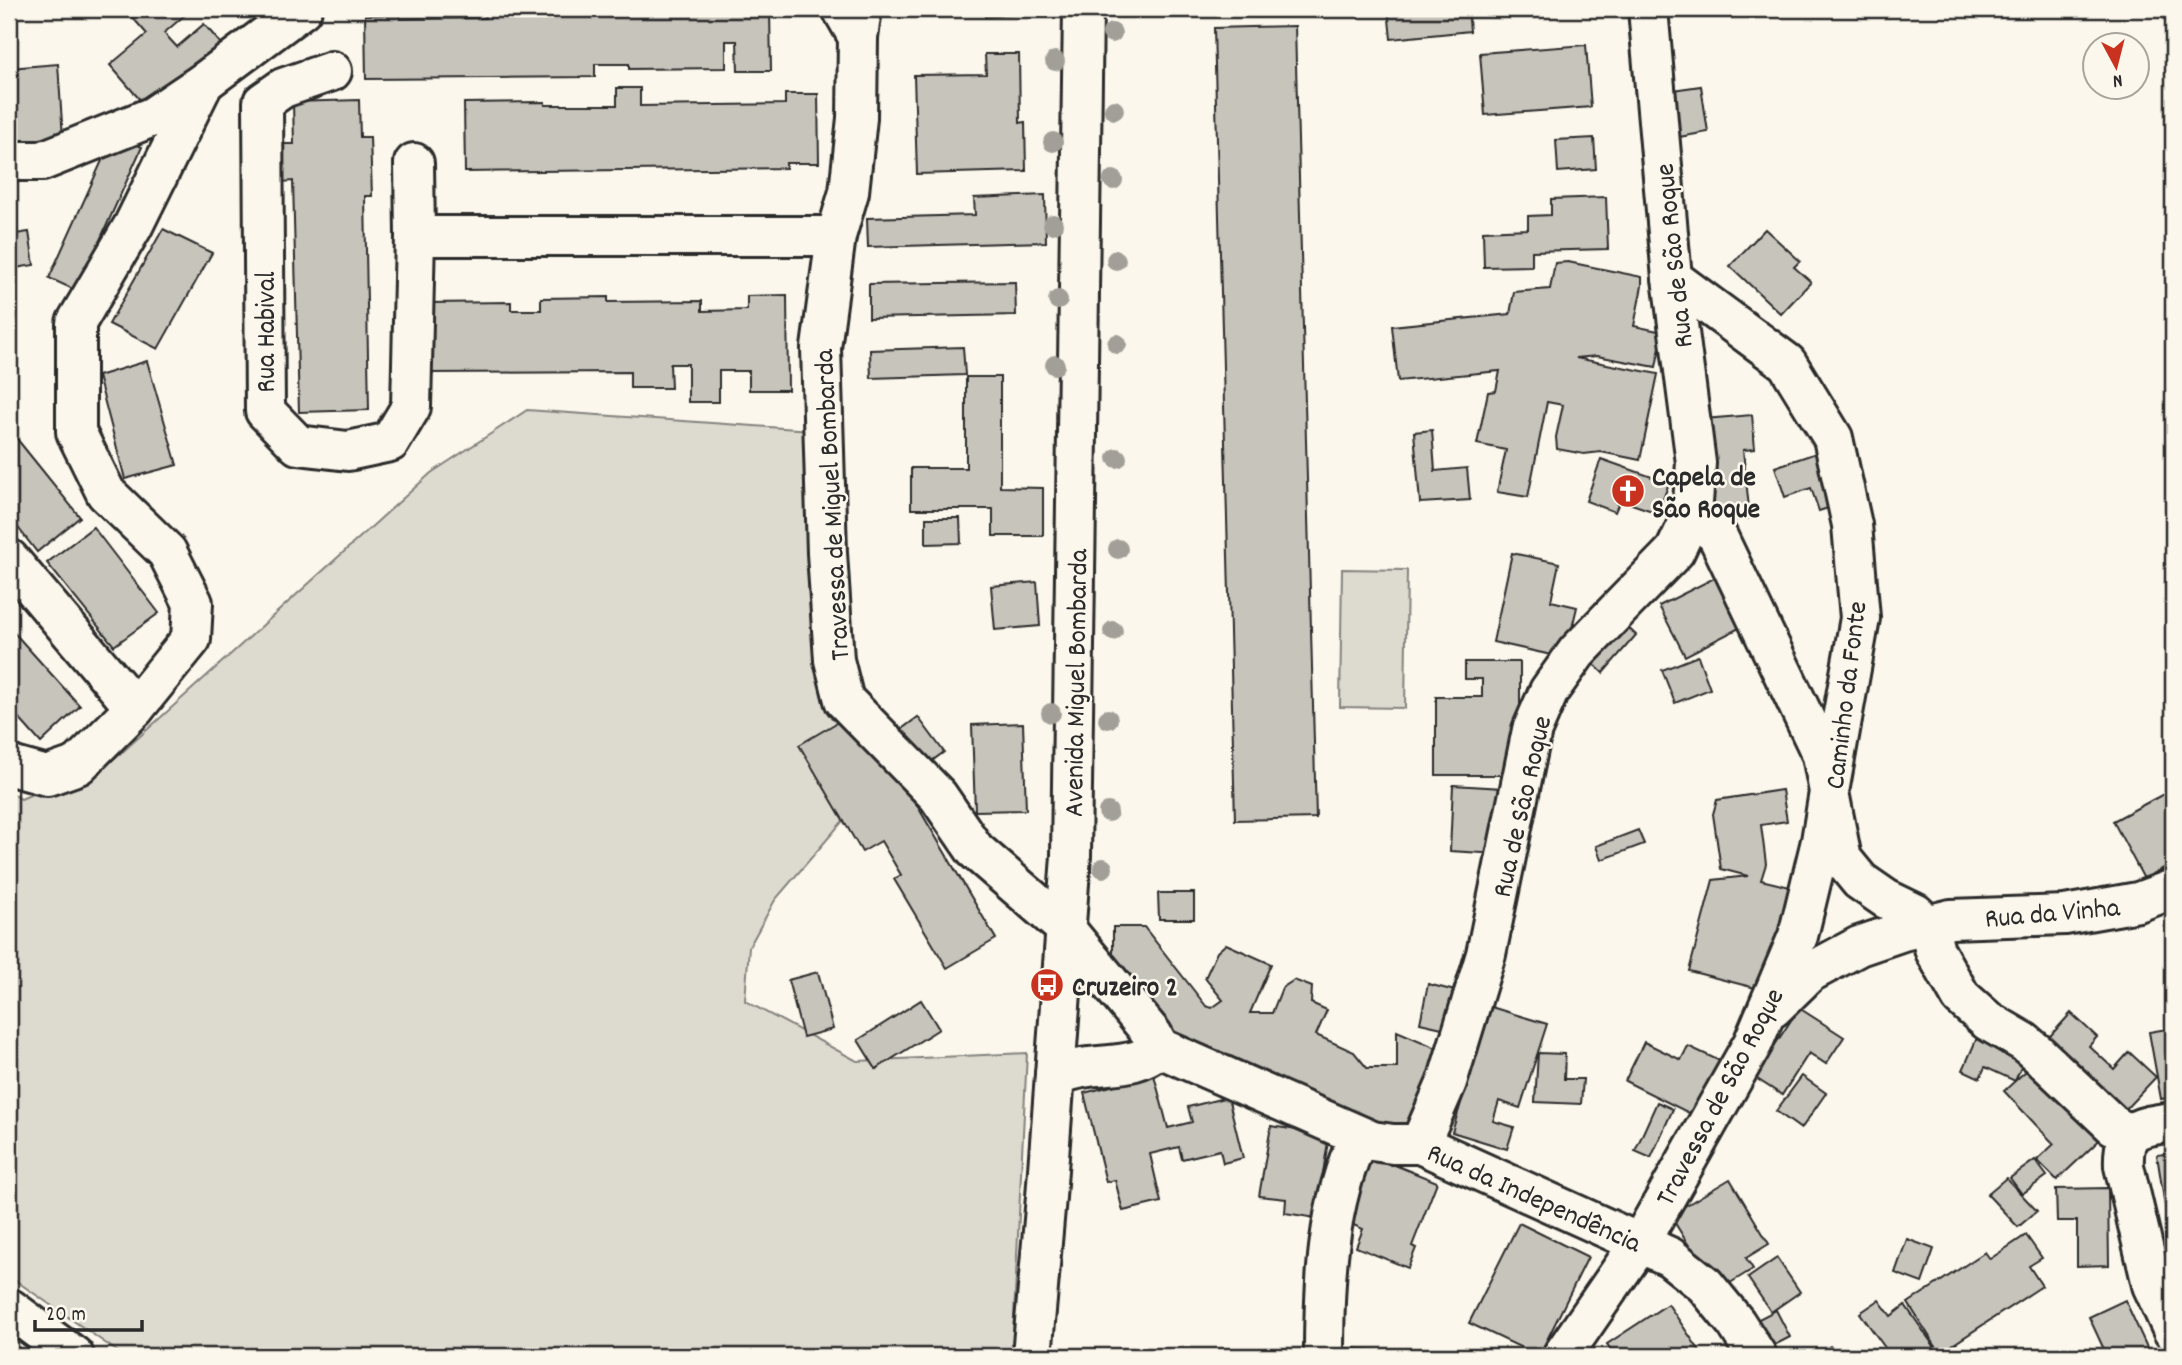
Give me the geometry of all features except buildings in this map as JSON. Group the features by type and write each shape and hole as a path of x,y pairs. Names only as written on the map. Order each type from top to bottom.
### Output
{"street":[{"path":"9,161 42,161 152,117 302,9"},
{"name":"Avenida Miguel Bombarda","path":"1032,1356 1071,856 1083,9"},
{"name":"Rua de São Roque","path":"1420,1144 1447,1082 1486,954 1532,730 1540,710 1549,691 1577,652 1675,551 1692,515 1696,463 1672,278 1648,9"},
{"name":"Travessa de Miguel Bombarda","path":"854,18 857,118 849,192 836,236 821,348 827,552 834,660 844,700 938,796 975,850 1064,927"},
{"name":"Rua Habival","path":"332,71 284,88 263,103 265,411 298,445 348,451 390,442 411,407 414,163"},
{"path":"9,764 47,776 78,765 135,708 191,639 193,603 167,551 106,493 76,432 76,323 133,226 204,82"},
{"path":"415,236 836,236"},
{"name":"Caminho da Fonte","path":"1672,278 1787,363 1833,438 1852,525 1860,618 1829,792 1842,859 1860,881 1886,899 1915,913 1928,926"},
{"name":"Travessa de São Roque","path":"1563,1354 1640,1243 1753,1043 1798,936 1821,841 1829,792 1822,755 1717,535 1692,515"},
{"path":"9,559 135,708"},
{"name":"Rua da Vinha","path":"1764,1016 1809,973 1858,946 1951,919 2065,915 2138,902 2173,889"},
{"path":"1928,926 1935,951 1961,997 1988,1021 2024,1042 2113,1125 2130,1135"},
{"path":"1055,1074 1143,1060 1160,1048 1152,1034 1064,927"},
{"name":"Rua da Independência","path":"1160,1048 1372,1141 1420,1144 1670,1257 1705,1285 1757,1356"},
{"path":"2173,1122 2143,1126 2130,1135 2123,1148 2124,1166 2152,1284 2173,1331"},
{"path":"1324,1356 1324,1308 1331,1233 1345,1168 1359,1136"},
{"path":"9,1308 61,1350"}],"shaded area":[{"path":"527,410 811,430 854,808 775,900 749,947 745,1001 857,1061 1027,1053 1012,1356 124,1356 9,1276 9,791 21,799 117,757 431,473"},
{"path":"1342,569 1407,570 1405,708 1340,707"}],"place":[{"name":"Capela de São Roque","path":"1628,491"},
{"name":"Cruzeiro 2","path":"1047,985"}]}
